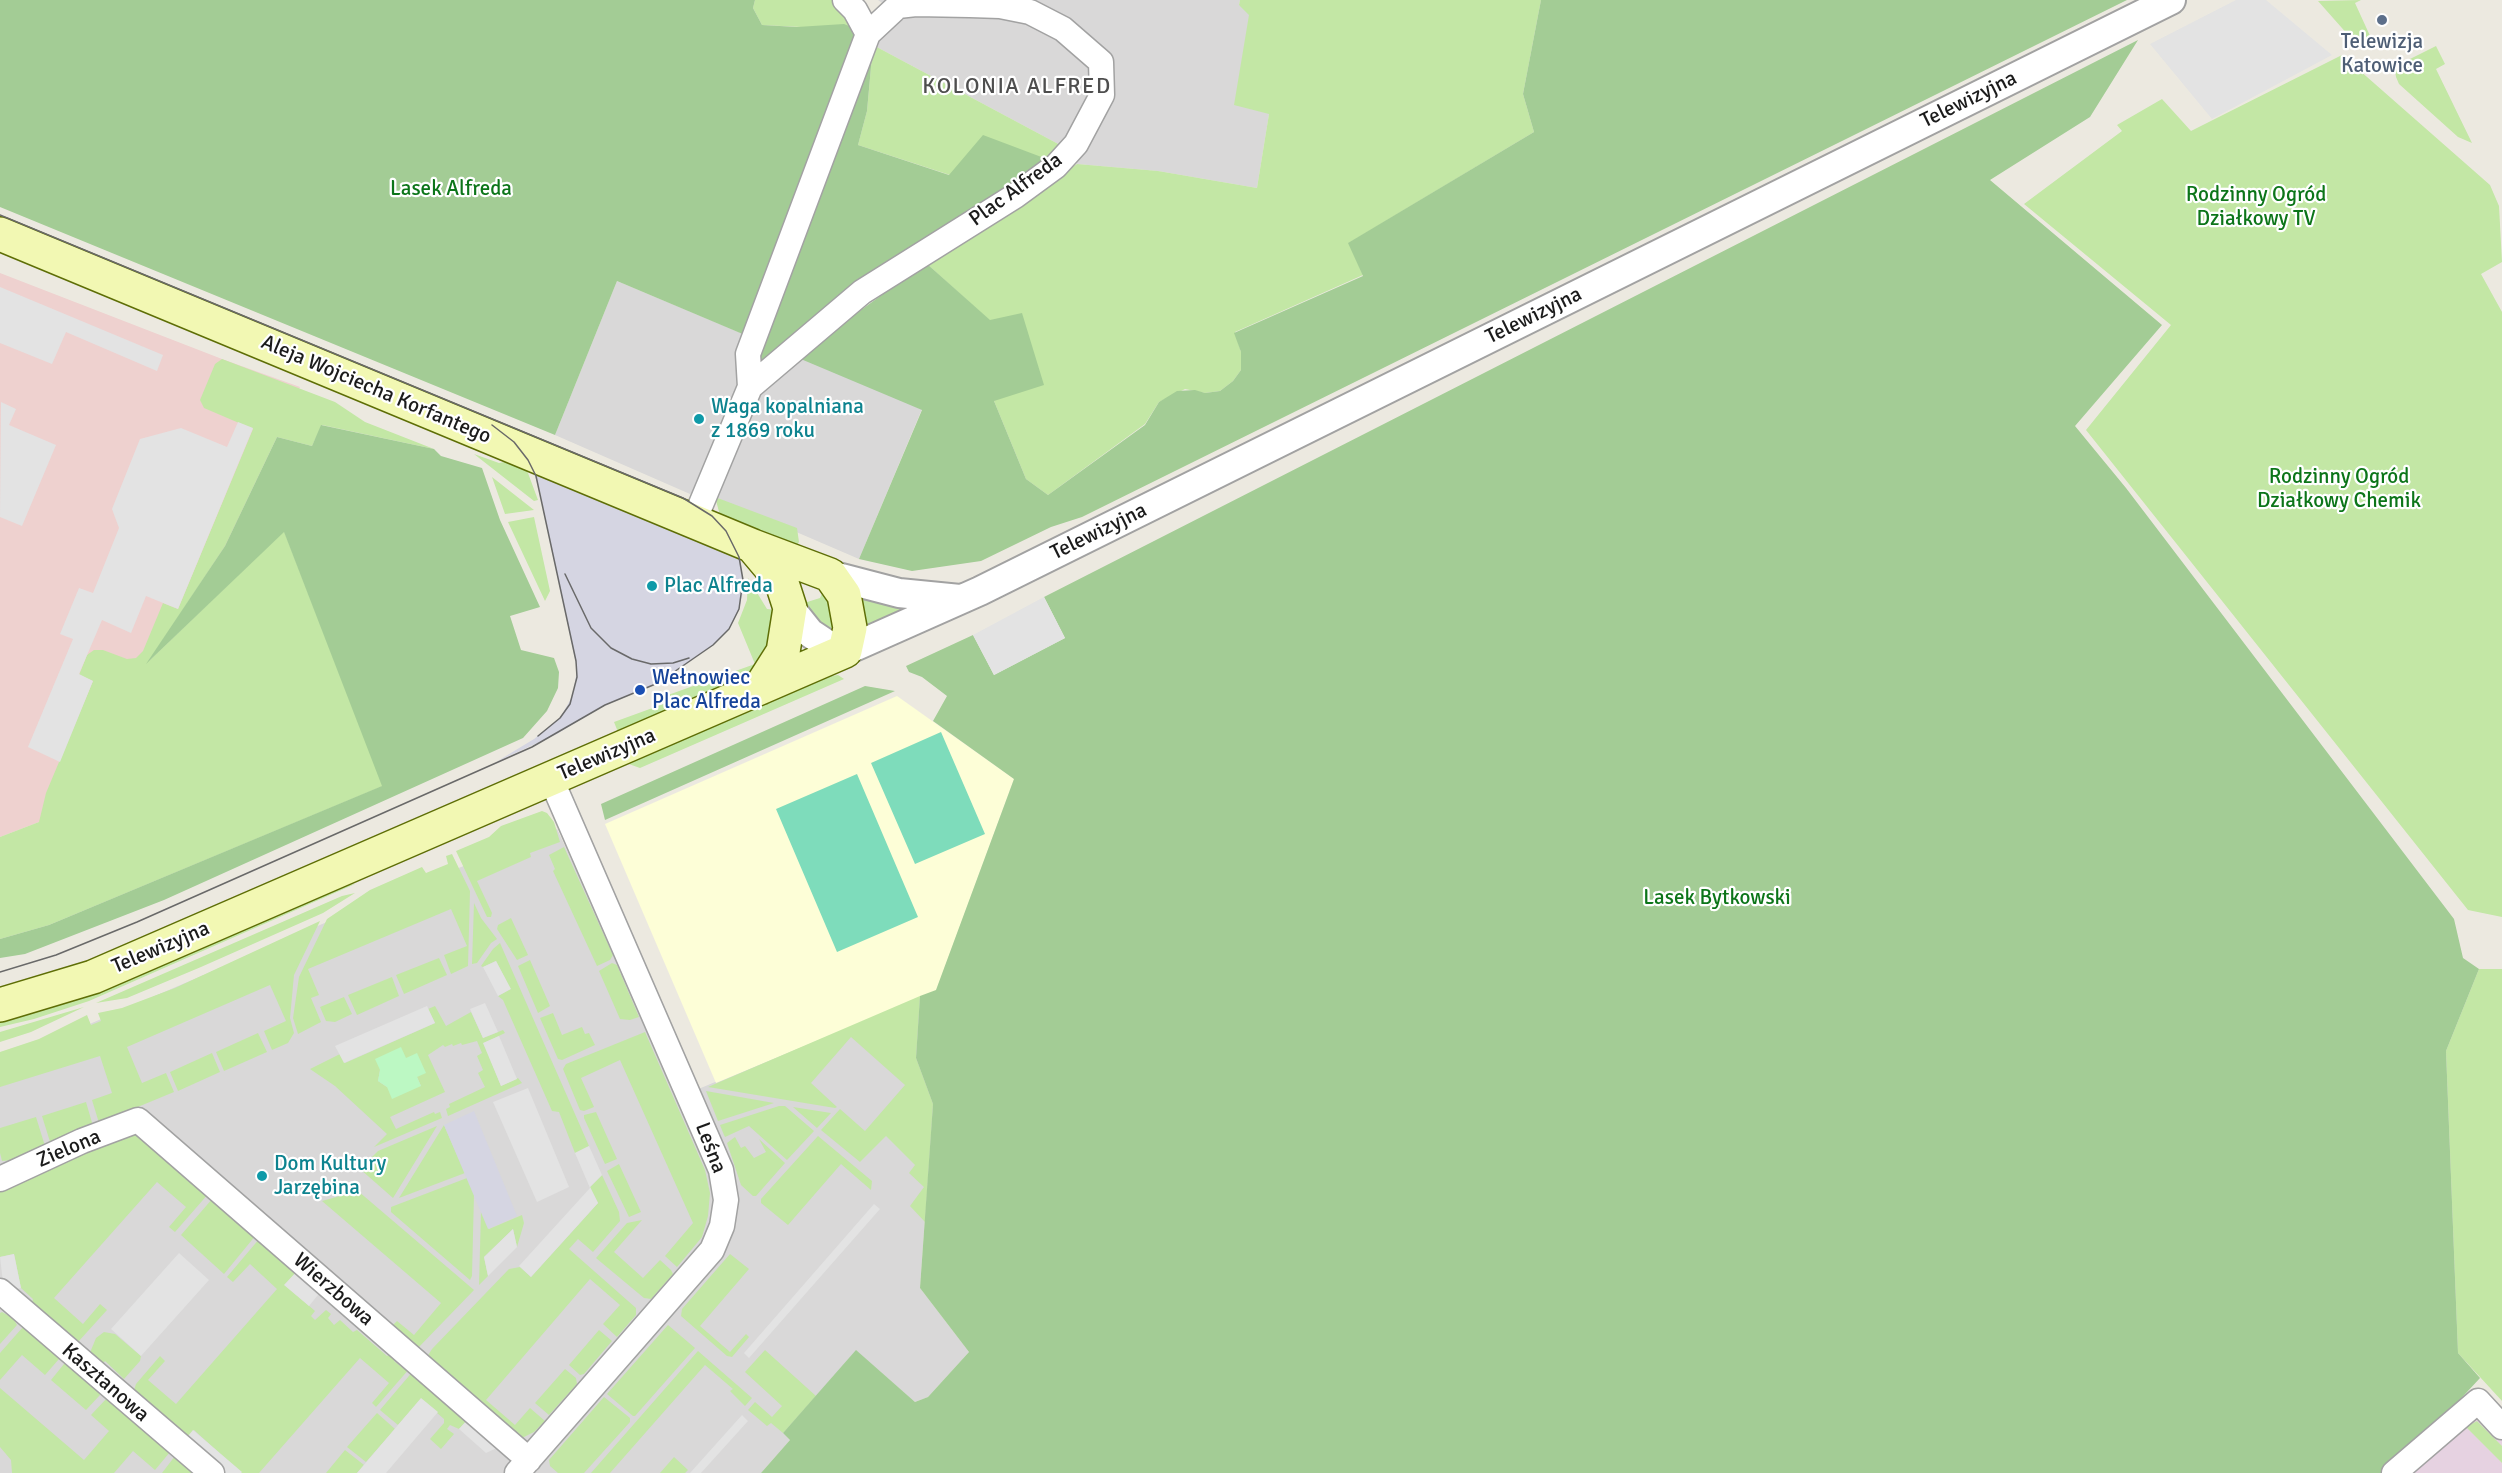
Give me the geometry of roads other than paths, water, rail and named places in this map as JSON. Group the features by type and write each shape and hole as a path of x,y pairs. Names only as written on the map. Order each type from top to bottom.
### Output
{"main road":[{"name":"Aleja Wojciecha Korfantego","path":"0,234 753,546 830,575"},
{"name":"Aleja Wojciecha Korfantego","path":"753,546 781,580 790,608 783,652 760,688"},
{"path":"830,575 844,595 848,611 850,628 843,652"},
{"name":"Telewizyjna","path":"0,1005 93,977 843,652"}],"street":[{"path":"845,0 855,10 868,34"},
{"name":"Telewizyjna","path":"843,652 962,600 2171,0"},
{"name":"Plac Alfreda","path":"694,521 750,387 748,354 868,34 898,6 970,4 1000,6 1030,12 1063,29 1101,62 1102,95 1076,144 1056,166 1015,196 862,292 750,387"},
{"name":"Aleja Wojciecha Korfantego","path":"830,575 899,593 962,600"},
{"name":"Aleja Wojciecha Korfantego","path":"790,608 810,633 843,652"},
{"name":"Leśna","path":"523,1467 712,1250 722,1226 726,1200 722,1170 551,779"},
{"name":"Wierzbowa","path":"138,1120 523,1467"},
{"name":"Zielona","path":"0,1179 82,1141 138,1120"},
{"name":"Kasztanowa","path":"0,1291 212,1473"},
{"path":"2394,1473 2478,1401 2502,1427"}],"tram line":[{"path":"0,215 683,498 712,516 726,531 739,557 743,580 739,609 729,629 713,645 658,683 605,705 532,747 137,922 56,955 0,972"},
{"path":"492,425 514,442 528,460 536,476 576,661 577,677 570,704 560,718 538,736"},
{"path":"565,574 591,628 611,648 632,659 651,664 673,663 689,658"}],"place":[{"name":"Telewizja Katowice","path":"2382,20"},
{"name":"Waga kopalniana z 1869 roku","path":"699,419"},
{"name":"Plac Alfreda","path":"652,586"},
{"name":"Wełnowiec Plac Alfreda","path":"640,690"},
{"name":"Dom Kultury Jarzębina","path":"262,1176"}],"district":[{"name":"KOLONIA ALFRED","path":"1017,87"}],"park label":[{"name":"Lasek Alfreda","path":"451,189"},
{"name":"Rodzinny Ogród Działkowy TV","path":"2256,207"},
{"name":"Rodzinny Ogród Działkowy Chemik","path":"2339,489"},
{"name":"Lasek Bytkowski","path":"1717,898"}]}
